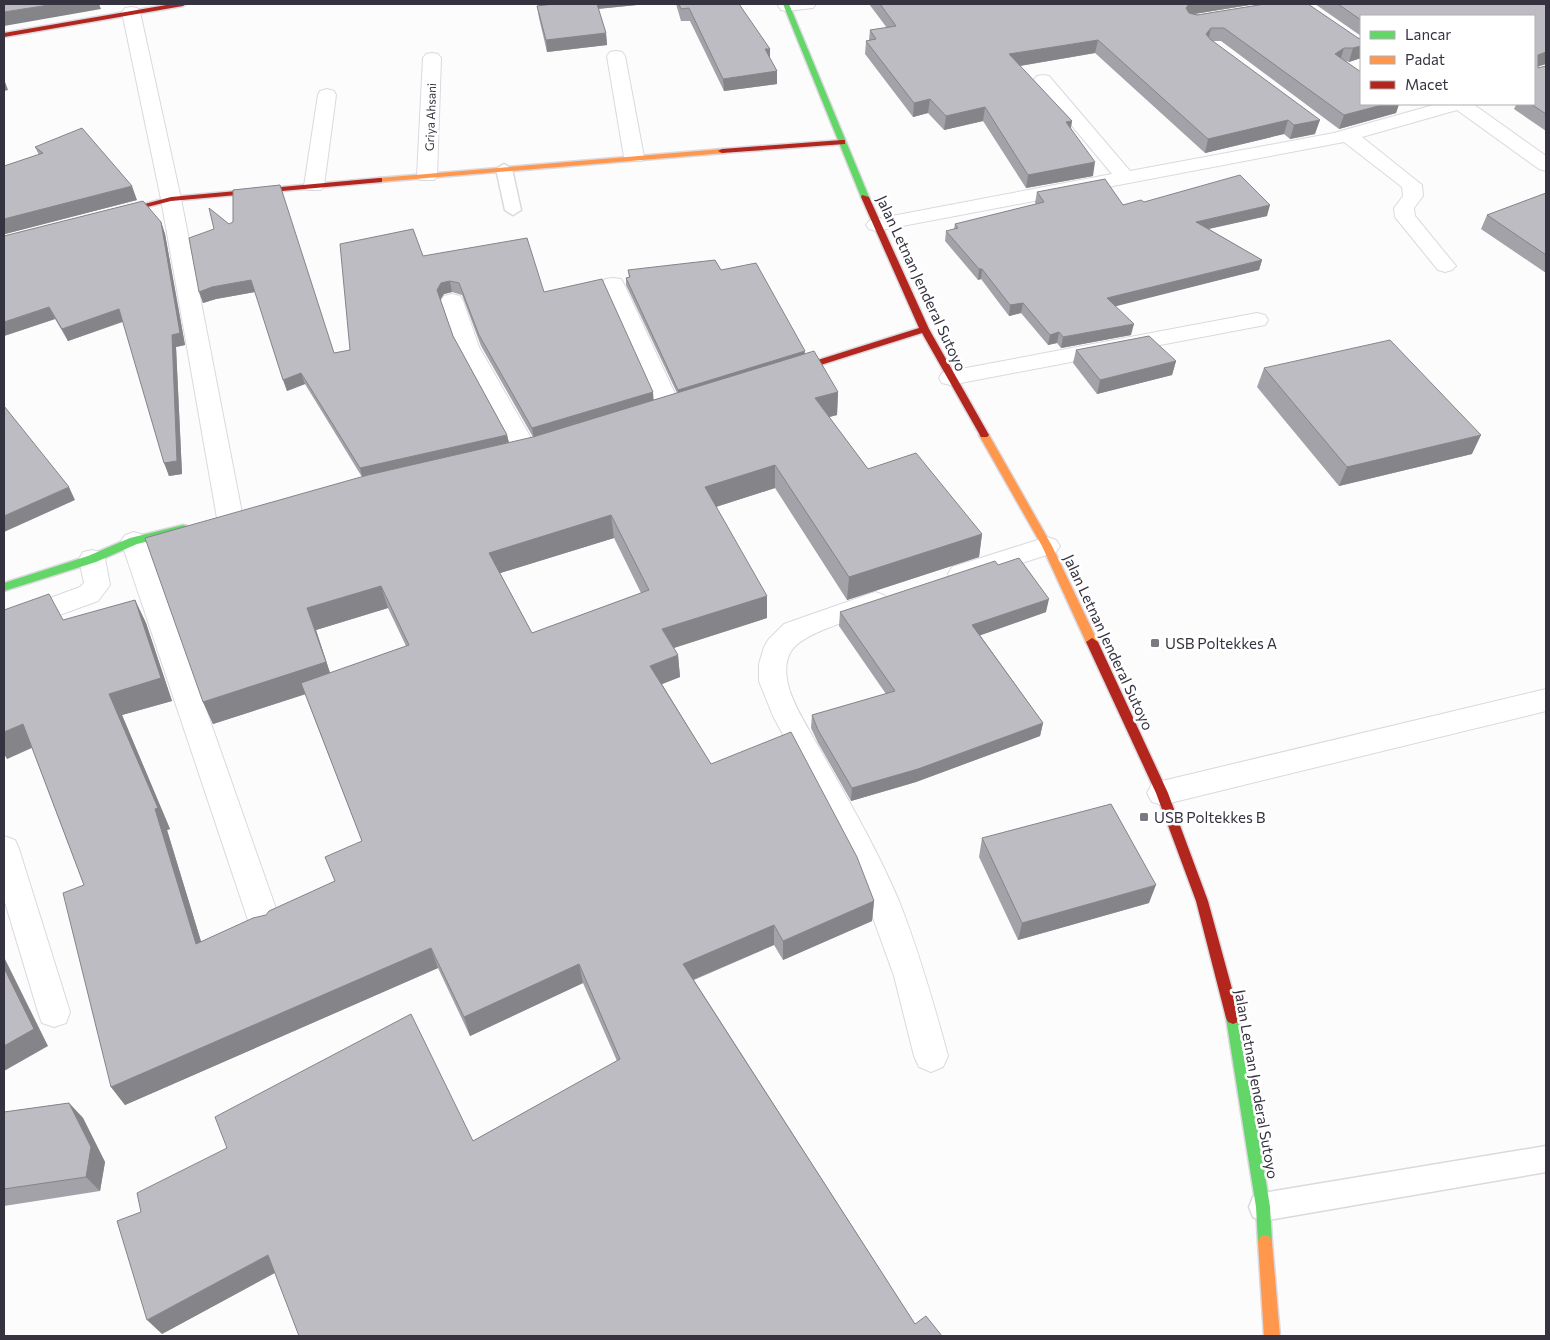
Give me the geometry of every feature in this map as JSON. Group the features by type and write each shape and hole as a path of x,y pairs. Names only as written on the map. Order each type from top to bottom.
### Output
{"main road":[{"path":"4,35 184,4"},
{"name":"Jalan Letnan Jenderal Sutoyo","path":"786,5 830,108 876,225 924,329 950,378 1047,546 1162,793 1202,901 1232,1010 1263,1207 1272,1336"},
{"path":"96,218 171,199 634,157 842,142"},
{"path":"778,376 924,329"},
{"path":"5,582 92,559 134,541 191,528"}],"street":[{"path":"786,5 807,4"},
{"path":"131,12 171,199 230,518"},
{"path":"616,56 634,157"},
{"name":"Griya Ahsani","path":"428,176 432,58"},
{"path":"1043,80 1125,178"},
{"path":"314,186 327,95"},
{"path":"1396,105 1411,116"},
{"path":"876,225 1342,136 1449,105"},
{"path":"1454,105 1546,164"},
{"path":"1313,121 1342,136 1412,186 1413,196 1404,208 1405,217 1445,266"},
{"path":"613,284 670,409"},
{"path":"452,301 468,347 527,452"},
{"path":"950,378 1257,320"},
{"path":"134,541 265,923"},
{"path":"936,582 1047,546"},
{"path":"4,625 89,594 97,584 92,559"},
{"path":"898,594 794,631 778,647 773,664 773,681 787,716 861,852 883,901 910,976 931,1056"},
{"path":"1162,793 1546,700"},
{"path":"4,850 54,1012"}],"lane":[{"path":"504,169 513,210"},
{"path":"1263,1207 1546,1159"}],"building":[{"path":"4,4 55,4 4,12"},
{"path":"597,4 606,33 546,40 537,6"},
{"path":"679,4 739,4 770,49 765,49 777,71 723,79 689,8 681,9"},
{"path":"880,4 1189,4 1186,8 1189,13 1197,15 1265,4 1308,4 1360,39 1360,46 1344,48 1335,54 1360,71 1360,105 1382,105 1344,115 1224,28 1211,28 1206,34 1210,39 1320,120 1294,125 1288,120 1208,139 1098,40 1009,54 1072,121 1066,122 1095,162 1028,175 985,107 946,116 930,99 914,103 866,41 876,39 870,30 896,26"},
{"path":"1338,4 1546,4 1546,52 1538,55 1538,68 1546,66 1546,114 1532,105 1535,105 1535,15 1360,15 1360,19"},
{"path":"82,128 132,186 4,219 4,166 43,153 35,147"},
{"path":"1240,175 1270,205 1196,222 1262,260 1107,298 1134,324 1063,337 1059,332 1050,335 1023,303 1010,305 982,269 979,269 946,231 958,228 955,224 1044,202 1037,192 1105,179 1123,205 1141,200 1144,202"},
{"path":"280,185 334,353 350,350 340,244 413,229 423,256 527,238 544,292 602,279 653,392 532,428 479,335 459,283 450,281 441,283 437,290 453,336 507,435 360,468 301,373 283,380 251,280 212,287 199,292 189,238 214,229 209,208 229,224 233,222 233,190"},
{"path":"1546,193 1546,255 1487,215"},
{"path":"143,201 161,222 180,333 172,335 177,461 164,463 119,309 62,329 49,307 4,322 4,236"},
{"path":"715,260 721,270 756,263 805,351 678,390 626,278 630,277 628,270"},
{"path":"1149,336 1176,361 1100,380 1076,350"},
{"path":"1390,340 1481,435 1347,467 1264,368"},
{"path":"814,351 838,392 815,398 868,469 916,453 982,534 849,577 775,465 705,487 767,596 662,629 678,655 650,666 711,764 791,732 857,857 874,901 783,941 774,925 683,964 915,1324 926,1316 942,1336 299,1336 268,1255 147,1320 117,1221 141,1212 137,1193 227,1148 215,1117 411,1014 473,1141 620,1059 579,964 464,1017 431,948 111,1087 63,893 84,885 23,724 4,732 4,610 49,594 63,620 135,600 161,678 109,694 158,808 155,809 196,944 253,918 266,915 269,911 335,881 325,857 362,841 301,683 409,645 381,586 307,608 326,662 203,702 145,538 368,475 533,437","holes":["611,515 649,590 532,633 489,553"]},
{"path":"4,406 69,487 4,516"},
{"path":"1019,558 1049,599 972,625 1043,723 918,769 852,788 818,730 812,715 895,691 840,612 995,561 998,565"},
{"path":"1111,804 1156,885 1022,923 982,838"},
{"path":"4,968 34,1029 4,1046"},
{"path":"69,1103 91,1147 86,1177 4,1189 4,1112"}],"traffic: fast":[{"path":"786,4 865,197"},
{"path":"4,587 92,559 134,541 183,529"},
{"path":"1233,1018 1263,1207 1265,1242"}],"traffic: slow":[{"path":"379,180 722,151"},
{"path":"984,435 1047,546 1092,642"},
{"path":"1265,1242 1272,1336"}],"traffic: jam":[{"path":"4,35 183,4"},
{"path":"722,151 842,142"},
{"path":"111,214 171,199 379,180"},
{"path":"865,197 924,329 984,435"},
{"path":"786,373 924,329"},
{"path":"1092,642 1162,793 1202,901 1233,1018"}],"place":[{"name":"USB Poltekkes A","path":"1155,643"},
{"name":"USB Poltekkes B","path":"1144,817"}]}
